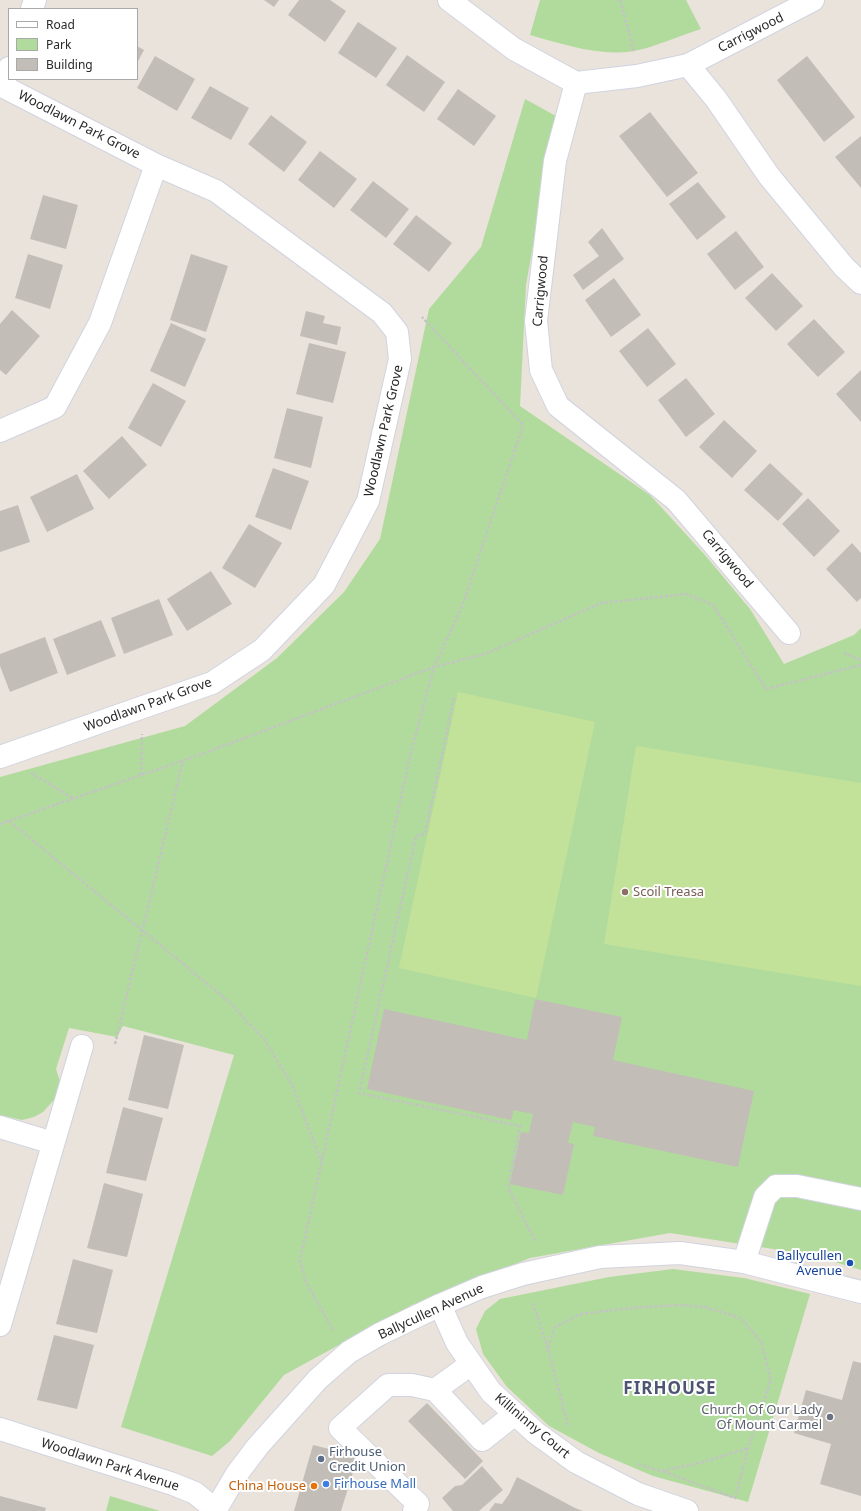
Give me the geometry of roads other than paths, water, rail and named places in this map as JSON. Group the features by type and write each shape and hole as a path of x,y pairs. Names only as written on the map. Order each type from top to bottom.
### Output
{"street":[{"path":"449,0 514,49 576,83"},
{"name":"Carrigwood","path":"789,633 676,500 558,406 541,370 536,320 555,161 576,83 637,76 688,65 814,0"},
{"path":"688,65 716,99 769,176 844,267 861,283"},
{"name":"Woodlawn Park Grove","path":"0,757 212,683 262,650 324,585 368,501 400,359 397,332 382,313 216,191 156,164 4,80"},
{"name":"Woodlawn Park Grove","path":"0,431 55,407 100,323 156,164"},
{"path":"0,1325 82,1046"},
{"path":"0,1127 53,1143"},
{"path":"744,1262 765,1196 776,1186 797,1186 861,1199"},
{"name":"Ballycullen Avenue","path":"216,1510 236,1475 258,1446 318,1379 349,1352 380,1334 440,1305 482,1287 523,1274 600,1257 680,1253 744,1262 861,1292"},
{"name":"Killininny Court","path":"440,1305 457,1343 491,1392 536,1433 636,1503 687,1511"},
{"path":"435,1390 471,1364"},
{"path":"414,1511 418,1504 340,1428 388,1385 412,1385 435,1390 482,1440 516,1414"},
{"name":"Woodlawn Park Avenue","path":"0,1429 174,1484 195,1493 216,1510"}],"place":[{"name":"Scoil Treasa","path":"625,892"},
{"name":"Ballycullen Avenue","path":"850,1263"},
{"name":"Church Of Our Lady Of Mount Carmel","path":"830,1417"},
{"name":"Firhouse Credit Union","path":"321,1459"},
{"name":"Firhouse Mall","path":"326,1484"},
{"name":"China House","path":"314,1486"}],"district":[{"name":"FIRHOUSE","path":"670,1389"}]}
